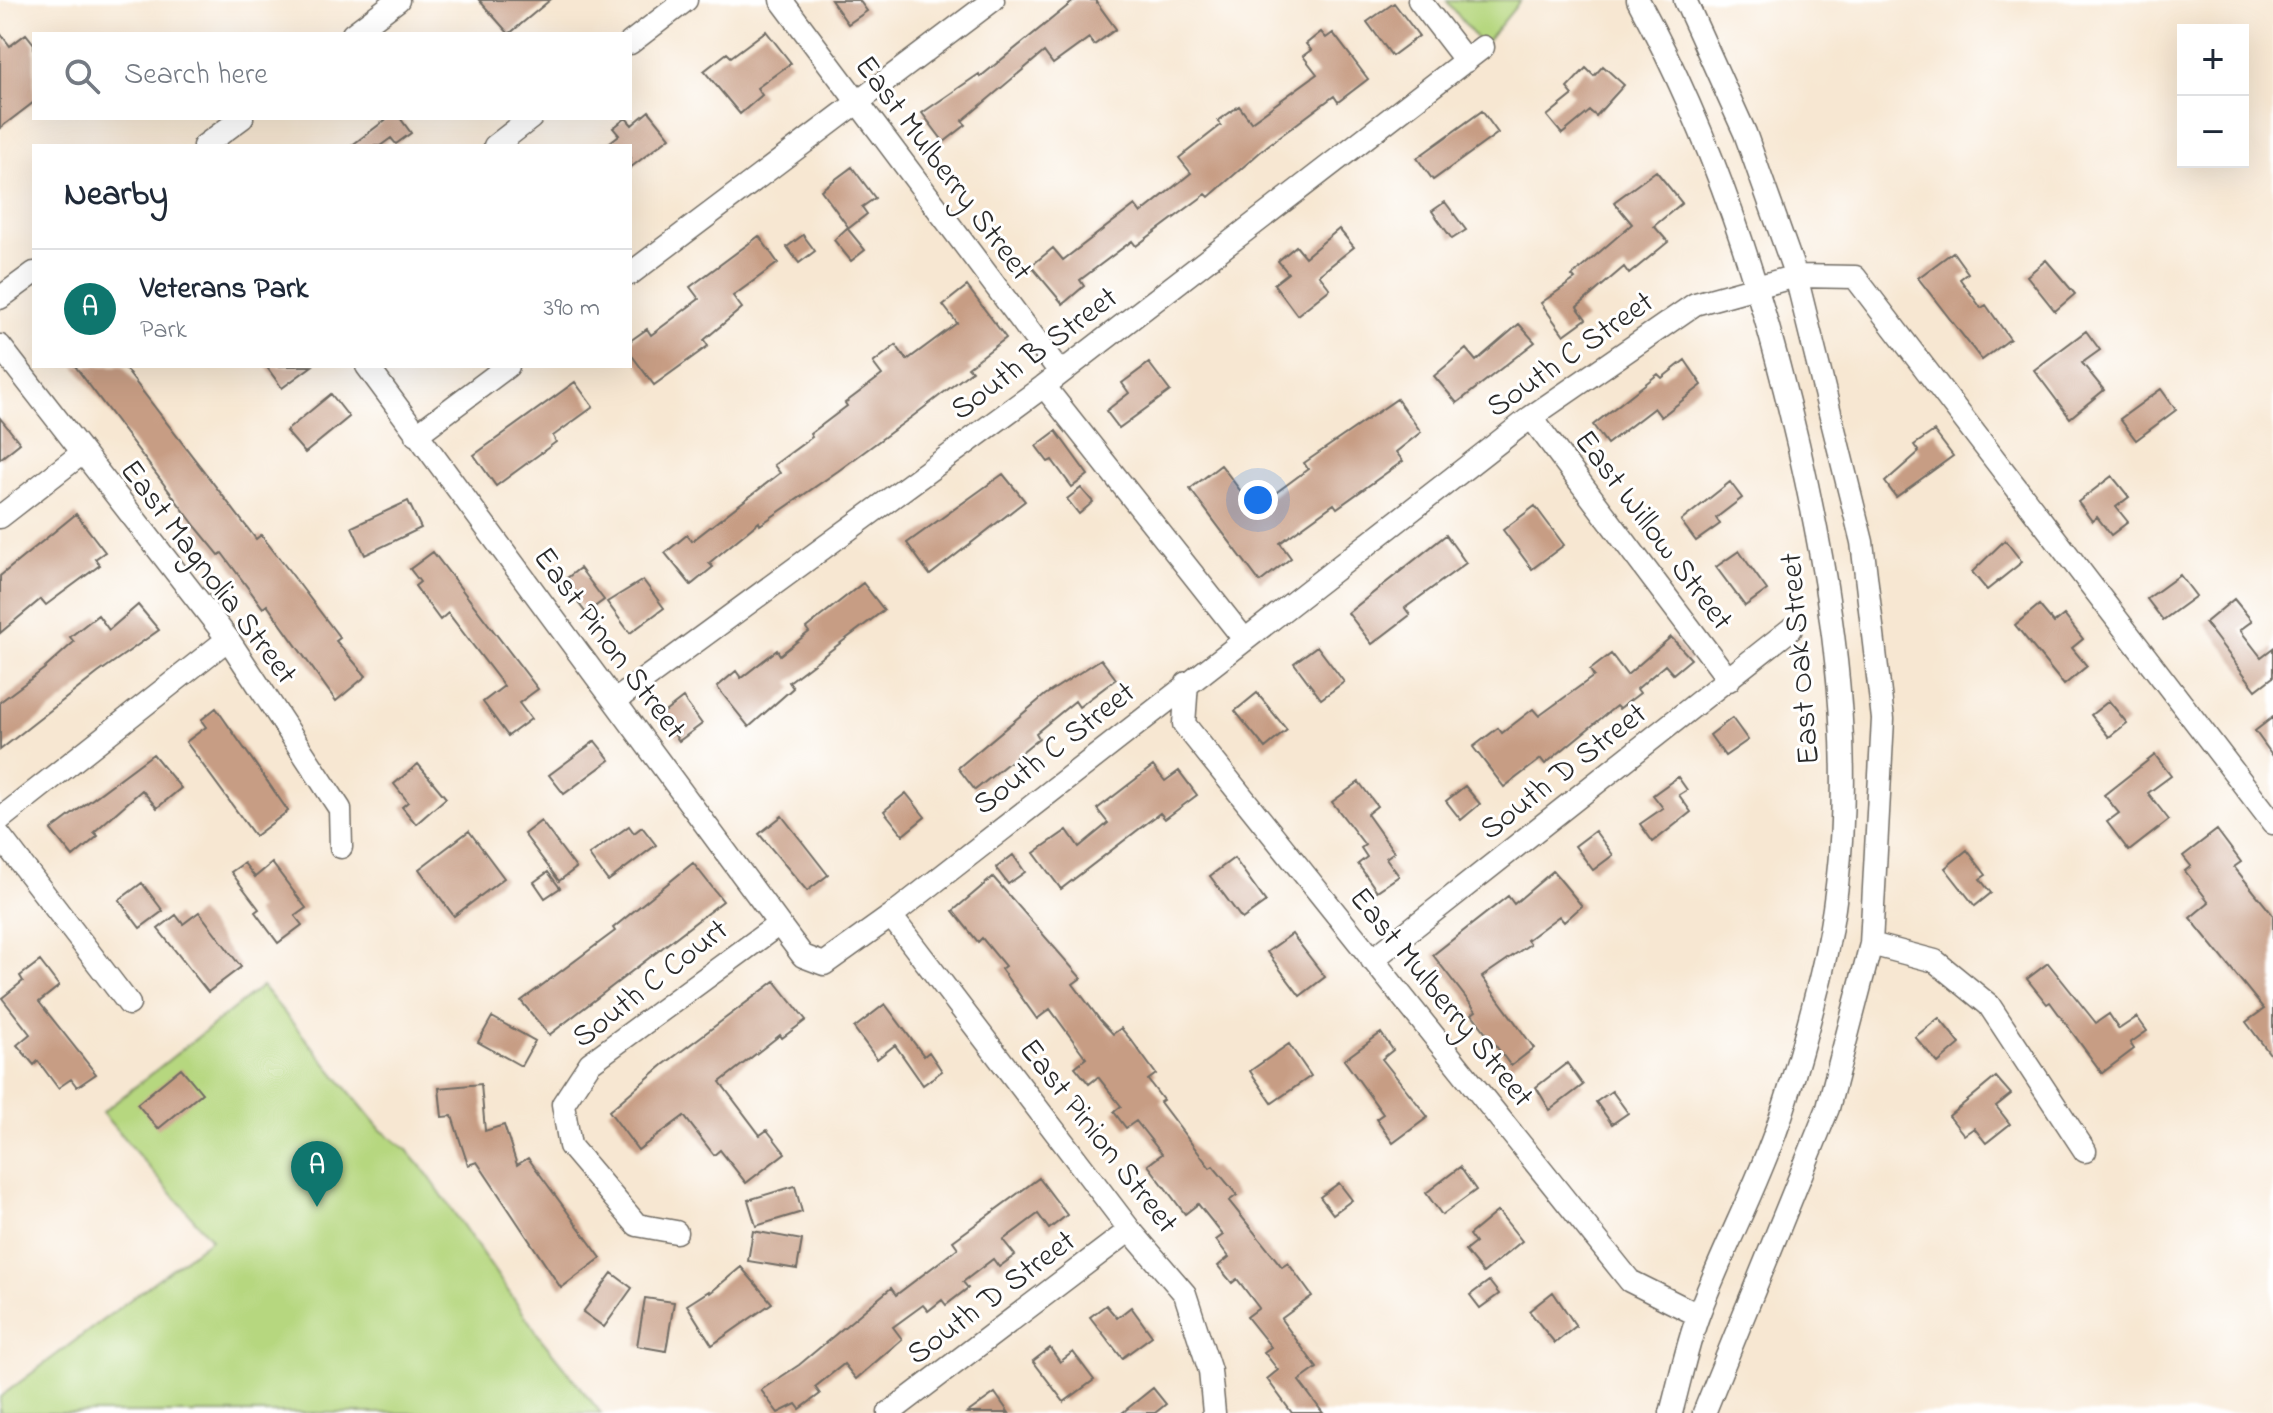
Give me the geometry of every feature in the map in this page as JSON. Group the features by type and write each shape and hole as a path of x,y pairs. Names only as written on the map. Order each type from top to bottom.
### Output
{"street":[{"path":"356,32 398,0"},
{"path":"632,41 686,0"},
{"name":"East Mulberry Street","path":"781,0 1052,379 1244,639"},
{"path":"632,272 993,0"},
{"name":"South B Street","path":"616,700 1052,379 1474,54 1419,0"},
{"name":"East Oak Street","path":"1638,0 1669,58 1710,148 1758,286 1819,538 1842,704 1842,842 1821,975 1779,1123 1698,1315 1671,1413"},
{"path":"1685,0 1745,133 1796,276 1862,542 1883,719 1871,944 1828,1108 1704,1413"},
{"path":"207,144 239,120"},
{"path":"498,144 528,120"},
{"path":"0,298 32,274"},
{"name":"South C Street","path":"803,956 824,964 891,916 1531,417 1695,304 1796,276 1855,277 2273,823"},
{"name":"East Magnolia Street","path":"0,346 228,639 340,809 341,847"},
{"name":"East Pinon Street","path":"368,368 803,956"},
{"path":"416,435 505,368"},
{"name":"East Willow Street","path":"1531,417 1729,680"},
{"path":"0,517 81,454"},
{"name":"South D Street","path":"1372,960 1791,629"},
{"path":"0,819 228,639"},
{"name":"East Mulberry Street","path":"1187,683 1184,724 1630,1281 1698,1315"},
{"path":"0,836 129,1004"},
{"name":"East Pinion Street","path":"891,916 1130,1230 1185,1294 1210,1371 1214,1413"},
{"name":"South C Court","path":"676,1232 637,1225 570,1146 563,1104 590,1063 779,924"},
{"path":"1871,944 1935,961 1989,1005 2085,1151"},
{"name":"South D Street","path":"889,1413 1130,1230"}],"green space":[{"path":"1446,0 1521,0 1483,47"},
{"path":"262,986 381,1130 407,1150 428,1175 542,1340 601,1413 0,1413 0,1397 211,1239 102,1113"}],"building":[{"path":"479,0 550,0 511,32 507,32"},
{"path":"831,0 859,0 867,11 848,24"},
{"path":"1075,0 1095,0 1116,29 1094,45 1089,38 1053,64 1044,52 962,121 966,125 944,142 922,113 979,74 980,77"},
{"path":"1394,3 1419,36 1392,56 1367,22"},
{"path":"766,31 791,63 757,88 762,95 740,114 704,71 727,53 731,57"},
{"path":"1321,32 1326,38 1333,33 1368,79 1338,102 1334,96 1267,146 1209,197 1206,194 1136,246 1132,241 1080,280 1084,286 1063,304 1031,266 1053,248 1063,260 1135,205 1141,213 1191,173 1179,158 1221,125 1218,121 1239,106 1251,122 1317,74 1303,56 1311,50 1306,44"},
{"path":"0,33 10,46 26,34 32,42 32,104 0,128"},
{"path":"1603,66 1624,85 1596,116 1590,111 1562,134 1547,116 1573,95 1567,88 1586,68 1594,76"},
{"path":"649,111 670,137 632,166 632,144 608,144 619,135 613,128 623,120 632,125"},
{"path":"1482,111 1498,133 1433,180 1417,158"},
{"path":"385,120 401,120 411,133 396,144 391,138 383,144 354,144"},
{"path":"852,167 875,198 862,207 867,214 849,228 821,190"},
{"path":"1656,171 1682,203 1654,226 1668,242 1629,274 1624,267 1577,307 1586,319 1564,335 1541,303 1575,279 1572,276 1632,224 1614,202"},
{"path":"1445,202 1466,230 1452,239 1432,211"},
{"path":"847,228 865,250 851,261 834,240"},
{"path":"1339,229 1354,247 1319,275 1330,289 1297,315 1274,284 1288,273 1278,261 1296,246 1305,257"},
{"path":"803,235 815,251 799,263 787,247"},
{"path":"759,236 778,263 733,296 742,308 704,340 708,346 654,385 632,356 632,340 647,329 651,335 699,299 690,287"},
{"path":"1953,252 1968,273 1960,279 1981,308 1986,305 2010,339 1982,360 1918,278"},
{"path":"2046,260 2075,294 2055,311 2027,276"},
{"path":"967,286 1006,338 968,367 972,371 913,416 760,525 759,522 709,563 713,567 691,585 665,553 687,535 692,541 780,473 774,465 812,437 810,434 847,406 845,403 882,375 873,363 896,345 907,360 957,323 943,305"},
{"path":"1519,324 1535,342 1457,403 1434,376 1466,349 1476,361"},
{"path":"2086,331 2100,350 2082,363 2104,390 2070,418 2034,370"},
{"path":"1685,360 1702,385 1661,417 1654,408 1607,444 1593,425 1658,374 1662,378"},
{"path":"1149,363 1170,391 1119,428 1106,411 1129,393 1122,383"},
{"path":"77,368 125,368 256,539 261,535 340,638 336,641 366,676 336,701 267,605 263,608 222,553 219,555"},
{"path":"267,368 309,368 282,388"},
{"path":"575,382 593,407 553,436 556,442 496,486 474,455"},
{"path":"2161,389 2176,410 2136,440 2120,419"},
{"path":"331,394 349,417 305,453 286,431"},
{"path":"1397,399 1421,432 1396,452 1403,461 1337,508 1334,504 1280,543 1291,558 1260,582 1190,489 1221,465 1254,509 1308,469 1304,463"},
{"path":"0,418 20,443 0,459"},
{"path":"1056,431 1088,475 1072,487 1052,460 1048,462 1036,446"},
{"path":"1934,431 1953,456 1896,497 1885,482 1919,452 1914,445"},
{"path":"1003,474 1025,501 930,575 907,543"},
{"path":"2112,476 2129,497 2116,507 2128,522 2111,535 2097,517 2092,521 2078,502"},
{"path":"1730,482 1742,498 1716,518 1720,524 1696,541 1681,521"},
{"path":"1081,488 1093,502 1079,514 1067,499"},
{"path":"408,501 421,528 365,555 352,527"},
{"path":"1535,506 1564,545 1532,569 1503,530"},
{"path":"76,514 105,552 95,559 100,565 46,605 41,599 0,633 0,576"},
{"path":"1446,535 1466,563 1405,608 1410,615 1372,644 1348,613"},
{"path":"2005,540 2022,562 1987,590 1972,572"},
{"path":"1739,551 1767,590 1745,606 1716,567"},
{"path":"433,552 538,689 519,703 531,719 508,736 483,702 504,686 448,613 440,620 415,586 420,582 410,569"},
{"path":"580,568 604,600 586,613 562,582"},
{"path":"2180,575 2196,596 2163,620 2147,599"},
{"path":"643,580 664,608 630,633 607,602"},
{"path":"863,583 884,610 789,682 793,688 749,727 717,687 736,671 741,678 777,650 780,655 809,632 806,628"},
{"path":"2234,599 2252,621 2240,630 2261,657 2273,648 2273,677 2256,690 2205,623"},
{"path":"138,605 159,630 98,673 0,750 0,702 44,669 74,642 70,637 98,615 109,630"},
{"path":"2039,605 2054,623 2064,615 2083,639 2072,648 2087,666 2064,685 2015,625"},
{"path":"1671,637 1691,659 1673,674 1665,665 1637,689 1640,693 1619,709 1616,706 1545,764 1541,759 1504,787 1473,747 1498,728 1502,733 1533,709 1539,716 1594,676 1590,670 1611,654 1627,675"},
{"path":"1317,646 1344,682 1321,699 1294,663"},
{"path":"1101,659 1116,679 1079,707 1075,701 1036,733 1039,738 975,790 958,768 1045,695"},
{"path":"1257,693 1287,730 1265,748 1235,711"},
{"path":"683,698 702,724 679,741 661,715"},
{"path":"2109,701 2127,723 2109,737 2091,715"},
{"path":"216,708 288,811 255,836 186,742 206,727 201,720"},
{"path":"2273,717 2273,756 2255,731"},
{"path":"1732,718 1748,740 1725,756 1710,735"},
{"path":"595,741 610,760 564,794 549,775"},
{"path":"153,754 181,788 157,808 142,790 94,832 98,836 73,857 51,830"},
{"path":"2155,755 2171,776 2148,793 2169,820 2129,851 2107,822 2119,813 2104,795"},
{"path":"418,764 446,798 416,824 402,807 408,802 394,784"},
{"path":"1153,766 1165,781 1179,771 1197,795 1165,819 1160,813 1061,889 1034,853 1067,830 1079,847 1108,823 1097,809"},
{"path":"1678,777 1687,790 1679,795 1691,812 1653,842 1640,824 1663,808 1653,795"},
{"path":"1359,782 1377,806 1367,814 1394,852 1386,858 1399,876 1377,891 1358,864 1367,857 1361,848 1365,845 1332,802"},
{"path":"1465,786 1480,804 1461,820 1446,801"},
{"path":"906,793 925,817 903,835 884,811"},
{"path":"782,816 828,875 807,891 759,834"},
{"path":"541,821 576,868 559,881 524,834"},
{"path":"629,826 634,833 642,827 656,845 608,881 589,855"},
{"path":"2217,830 2241,862 2234,867 2273,915 2273,1058 2246,1022 2264,1009 2190,918 2209,902 2185,871 2191,866 2183,856"},
{"path":"469,831 504,878 454,916 419,869"},
{"path":"1595,831 1613,855 1593,870 1575,846"},
{"path":"1967,850 1986,875 1980,879 1991,893 1975,906 1945,868"},
{"path":"1013,855 1025,872 1008,884 996,868"},
{"path":"1234,858 1266,902 1242,919 1210,876"},
{"path":"244,863 255,877 272,863 306,908 295,916 302,925 278,943 255,912 259,909 231,872"},
{"path":"693,863 723,901 549,1035 521,1001 615,931 613,928"},
{"path":"1553,871 1582,906 1564,922 1559,916 1527,940 1530,944 1482,977 1534,1048 1511,1066 1472,1014 1476,1011 1433,955 1508,896 1514,904"},
{"path":"548,872 560,888 545,898 534,882"},
{"path":"993,877 1081,978 1073,984 1100,1020 1113,1034 1121,1028 1132,1041 1156,1074 1148,1080 1163,1100 1160,1102 1210,1168 1213,1166 1237,1195 1229,1201 1282,1267 1288,1263 1312,1296 1281,1319 1317,1368 1299,1381 1323,1413 1292,1413 1267,1379 1278,1370 1264,1352 1271,1347 1247,1317 1259,1308 1237,1279 1232,1283 1218,1266 1229,1257 1216,1240 1223,1235 1198,1204 1185,1214 1148,1165 1162,1154 1136,1121 1126,1128 1114,1112 1121,1106 1098,1077 1089,1084 1075,1067 1086,1058 1050,1009 1037,1019 1001,969 1005,966 982,938 978,942 953,911"},
{"path":"142,883 163,911 140,928 119,900"},
{"path":"199,912 241,967 208,992 158,929 176,915 183,924"},
{"path":"1292,934 1325,977 1300,996 1267,952"},
{"path":"40,961 59,986 39,1002 96,1074 77,1087 71,1079 58,1088 38,1061 34,1065 17,1045 30,1034 2,998 23,981 20,976"},
{"path":"2048,963 2096,1023 2109,1014 2119,1029 2137,1017 2147,1031 2130,1043 2134,1049 2102,1073 2050,1002 2047,1004 2027,979"},
{"path":"775,981 806,1020 782,1038 780,1035 720,1082 760,1135 767,1130 785,1153 746,1183 720,1150 714,1155 684,1116 638,1150 609,1111 663,1065"},
{"path":"885,1004 924,1056 929,1052 942,1071 923,1085 895,1045 877,1059 854,1028"},
{"path":"492,1017 535,1041 521,1066 478,1042"},
{"path":"1939,1018 1960,1044 1938,1063 1915,1037"},
{"path":"1381,1033 1393,1050 1382,1059 1428,1117 1393,1143 1376,1119 1383,1114 1344,1060"},
{"path":"1289,1044 1311,1076 1272,1103 1250,1071"},
{"path":"1567,1063 1583,1085 1550,1110 1536,1087"},
{"path":"181,1068 202,1093 158,1129 137,1104"},
{"path":"1996,1077 2011,1094 1996,1106 2010,1124 1986,1143 1974,1128 1964,1135 1949,1116"},
{"path":"481,1084 485,1131 504,1125 517,1165 528,1158 601,1258 561,1288 477,1162 468,1165 452,1116 442,1117 439,1088"},
{"path":"1612,1091 1628,1113 1612,1124 1596,1102"},
{"path":"1460,1167 1476,1190 1442,1215 1426,1193"},
{"path":"1039,1178 1067,1215 1049,1229 1038,1214 1003,1240 1015,1255 999,1267 993,1259 963,1282 968,1288 946,1305 942,1300 928,1311 923,1305 893,1327 902,1339 856,1379 844,1364 815,1387 820,1394 800,1409 796,1404 778,1413 761,1390 799,1365 891,1288 896,1295 958,1248 953,1241"},
{"path":"1339,1183 1352,1200 1333,1214 1320,1197"},
{"path":"795,1186 802,1212 756,1226 748,1200"},
{"path":"1498,1211 1522,1241 1483,1273 1465,1251 1475,1243 1469,1235"},
{"path":"753,1231 802,1240 797,1269 748,1261"},
{"path":"741,1267 772,1303 712,1345 687,1305 710,1293"},
{"path":"612,1273 632,1288 604,1327 583,1312"},
{"path":"1489,1281 1499,1294 1480,1308 1470,1295"},
{"path":"1553,1292 1576,1326 1555,1343 1529,1311"},
{"path":"645,1298 674,1302 666,1351 637,1346"},
{"path":"1106,1305 1117,1318 1131,1307 1152,1336 1122,1358 1090,1317"},
{"path":"1050,1348 1060,1362 1073,1352 1094,1380 1064,1402 1033,1361"},
{"path":"1153,1388 1166,1404 1155,1413 1122,1413"},
{"path":"995,1393 1009,1413 967,1413"}],"place":[{"name":"Veterans Park","path":"317,1207"}]}
